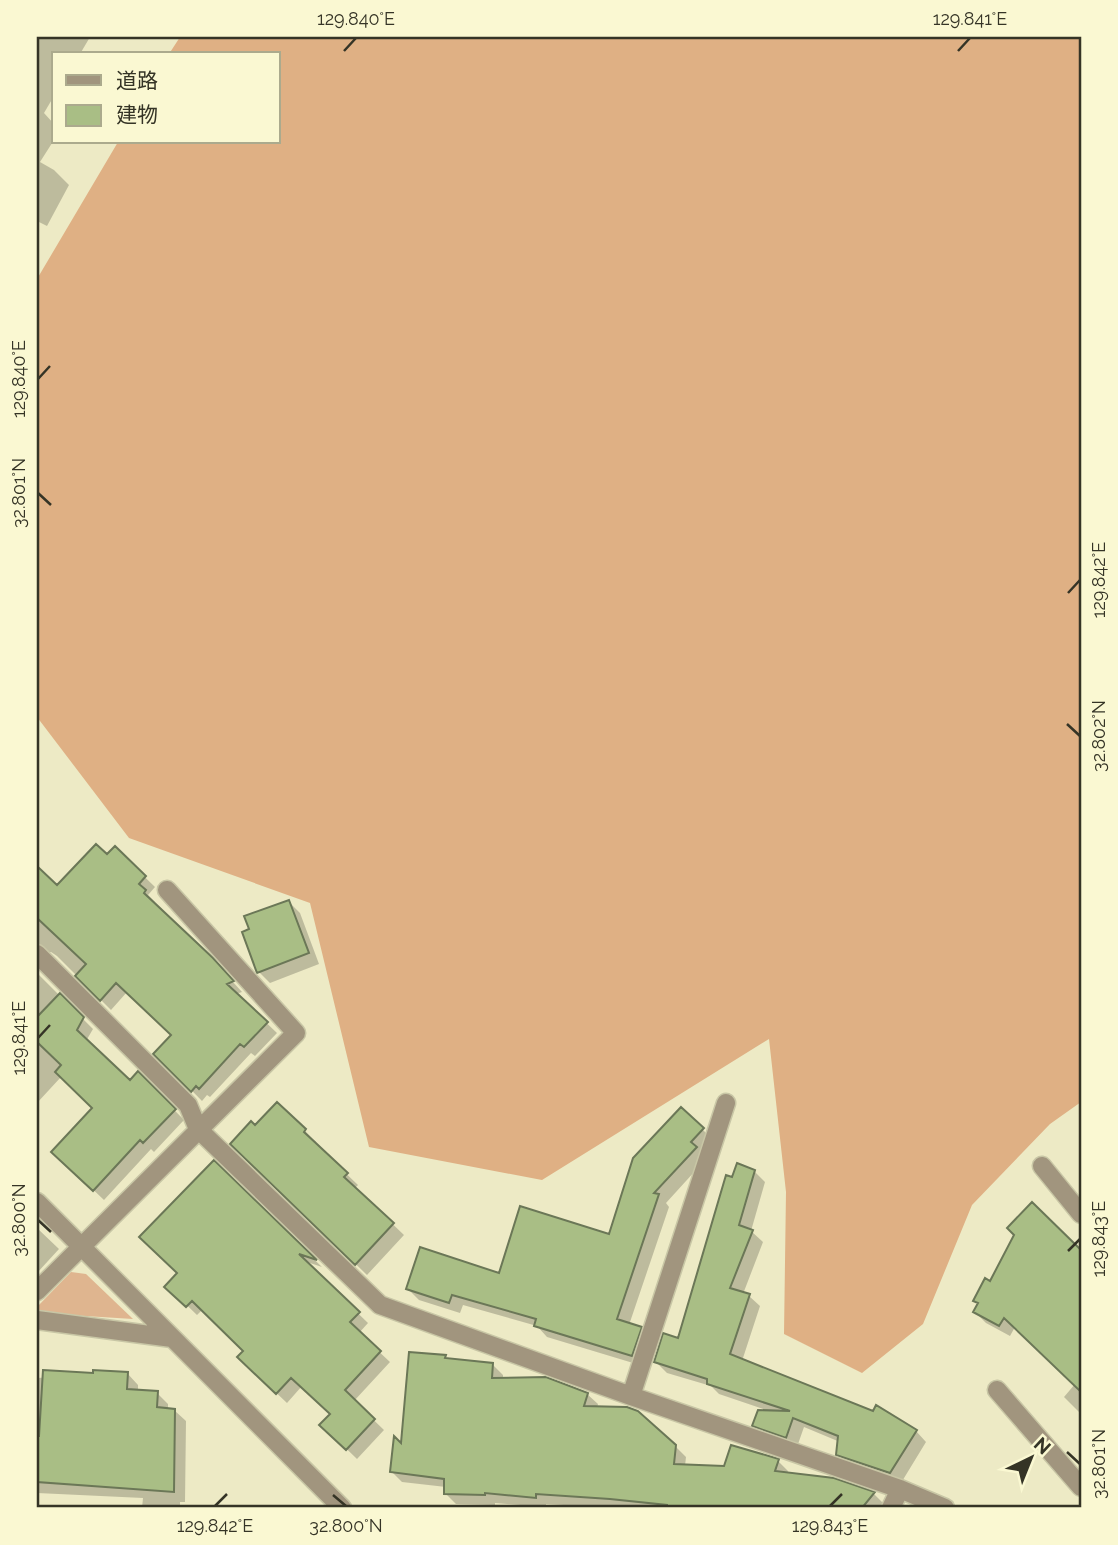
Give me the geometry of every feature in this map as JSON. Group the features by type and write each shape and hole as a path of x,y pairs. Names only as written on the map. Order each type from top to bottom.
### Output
{"street":[{"path":"37,1291 296,1033 167,890"},
{"path":"37,954 188,1105 198,1129 380,1305 900,1489 945,1508"},
{"path":"631,1396 726,1103"},
{"path":"1042,1166 1081,1214"},
{"path":"37,1202 342,1508"},
{"path":"37,1320 172,1338"},
{"path":"997,1390 1081,1487"},
{"path":"891,1508 900,1489"}],"shaded area":[{"path":"180,37 1081,37 1081,1102 1050,1124 972,1205 923,1324 862,1373 784,1334 786,1192 769,1039 542,1180 369,1147 310,903 129,838 37,717 37,279 117,144 280,144 280,52 170,52"},
{"path":"71,1272 86,1274 133,1319 37,1313 37,1307"}],"building":[{"path":"96,844 107,854 115,846 146,876 139,884 146,890 144,893 213,958 234,981 227,984 268,1022 244,1047 240,1044 199,1089 196,1086 191,1092 153,1054 171,1035 116,983 100,1001 75,976 86,964 37,918 37,866 57,885"},
{"path":"289,900 309,953 257,973 242,932 249,929 244,916"},
{"path":"60,993 84,1017 77,1030 130,1080 138,1071 176,1109 143,1143 140,1140 93,1191 51,1152 92,1108 55,1072 61,1065 37,1042 37,1017"},
{"path":"277,1102 306,1129 304,1132 348,1173 344,1177 394,1223 355,1265 230,1144 251,1121 255,1125"},
{"path":"681,1107 704,1128 691,1142 697,1147 654,1193 659,1194 617,1319 642,1327 632,1356 534,1326 536,1319 452,1295 449,1303 406,1289 420,1247 499,1273 520,1206 609,1234 633,1158"},
{"path":"214,1160 317,1260 299,1254 360,1312 350,1322 381,1351 345,1390 375,1419 346,1450 319,1425 330,1414 291,1378 276,1394 237,1357 243,1351 192,1301 186,1307 164,1287 177,1273 139,1237"},
{"path":"737,1163 755,1170 739,1225 753,1230 730,1288 750,1294 730,1354 873,1411 876,1405 917,1430 890,1473 836,1455 838,1436 793,1418 786,1438 752,1426 758,1410 790,1411 707,1384 707,1379 654,1362 663,1333 678,1338 726,1175 732,1177"},
{"path":"1032,1202 1081,1250 1081,1392 1004,1318 999,1326 973,1312 978,1303 973,1301 985,1278 990,1281 1014,1235 1007,1228"},
{"path":"409,1352 493,1363 492,1378 546,1377 588,1393 584,1406 627,1407 638,1411 676,1445 674,1464 724,1466 731,1445 779,1459 775,1471 834,1478 875,1492 862,1508 667,1508 667,1505 536,1494 536,1498 485,1493 444,1494 444,1479 390,1472 394,1436 401,1443"},
{"path":"43,1370 128,1372 127,1389 158,1391 157,1407 175,1409 174,1492 37,1482 37,1436"}]}
